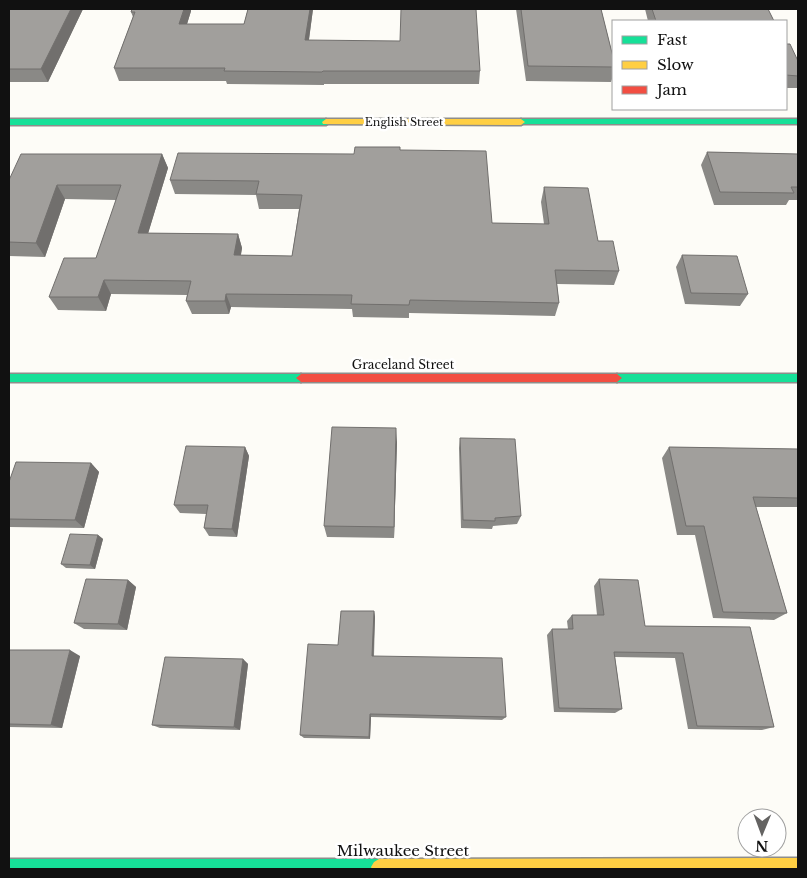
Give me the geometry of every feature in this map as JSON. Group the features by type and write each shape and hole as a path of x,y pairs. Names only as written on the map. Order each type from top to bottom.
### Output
{"street":[{"name":"English Street","path":"9,122 798,122"},
{"name":"Graceland Street","path":"9,378 798,378"},
{"name":"Milwaukee Street","path":"9,867 798,866"}],"building":[{"path":"9,9 71,9 41,69 9,69"},
{"path":"132,9 184,9 179,24 244,24 248,9 310,9 305,40 400,41 401,9 476,9 480,71 322,72 224,71 225,68 114,68 135,12 131,12"},
{"path":"521,9 601,9 612,53 612,67 528,66"},
{"path":"652,9 768,9 774,20 656,20"},
{"path":"787,44 790,44 798,61 798,76 787,75"},
{"path":"355,147 400,147 400,150 486,151 492,223 549,224 544,187 588,188 598,241 613,241 619,271 555,270 559,303 410,300 409,305 351,304 352,295 226,294 225,301 186,301 191,281 104,280 98,297 49,297 64,258 96,258 121,185 57,185 36,243 9,242 9,180 21,154 162,154 138,233 238,234 234,255 292,256 302,195 256,194 259,181 170,180 178,153 354,154"},
{"path":"707,152 798,154 798,187 791,187 794,193 720,192"},
{"path":"682,255 737,256 748,294 691,293"},
{"path":"332,427 396,428 394,527 324,526"},
{"path":"460,438 515,439 521,516 495,518 495,521 463,520"},
{"path":"186,446 245,447 232,529 204,528 208,505 174,505"},
{"path":"669,447 798,449 798,498 753,497 787,613 723,612 704,526 686,526"},
{"path":"16,462 91,463 75,520 9,519 9,482"},
{"path":"70,534 98,535 90,565 61,564"},
{"path":"86,579 128,580 118,624 74,623"},
{"path":"599,579 638,580 645,626 750,627 774,727 697,726 683,653 614,652 622,709 559,708 552,629 573,629 572,615 604,615"},
{"path":"341,611 374,611 372,656 502,658 506,717 370,714 369,737 300,735 308,644 338,645"},
{"path":"9,650 70,650 51,725 9,724"},
{"path":"165,657 243,659 234,727 152,725"}],"traffic: fast":[{"path":"9,122 326,122"},
{"path":"521,122 798,122"},
{"path":"9,378 301,378"},
{"path":"617,378 798,378"},
{"path":"9,867 379,867"}],"traffic: slow":[{"path":"326,122 521,122"},
{"path":"379,867 798,866"}],"traffic: jam":[{"path":"301,378 617,378"}]}
